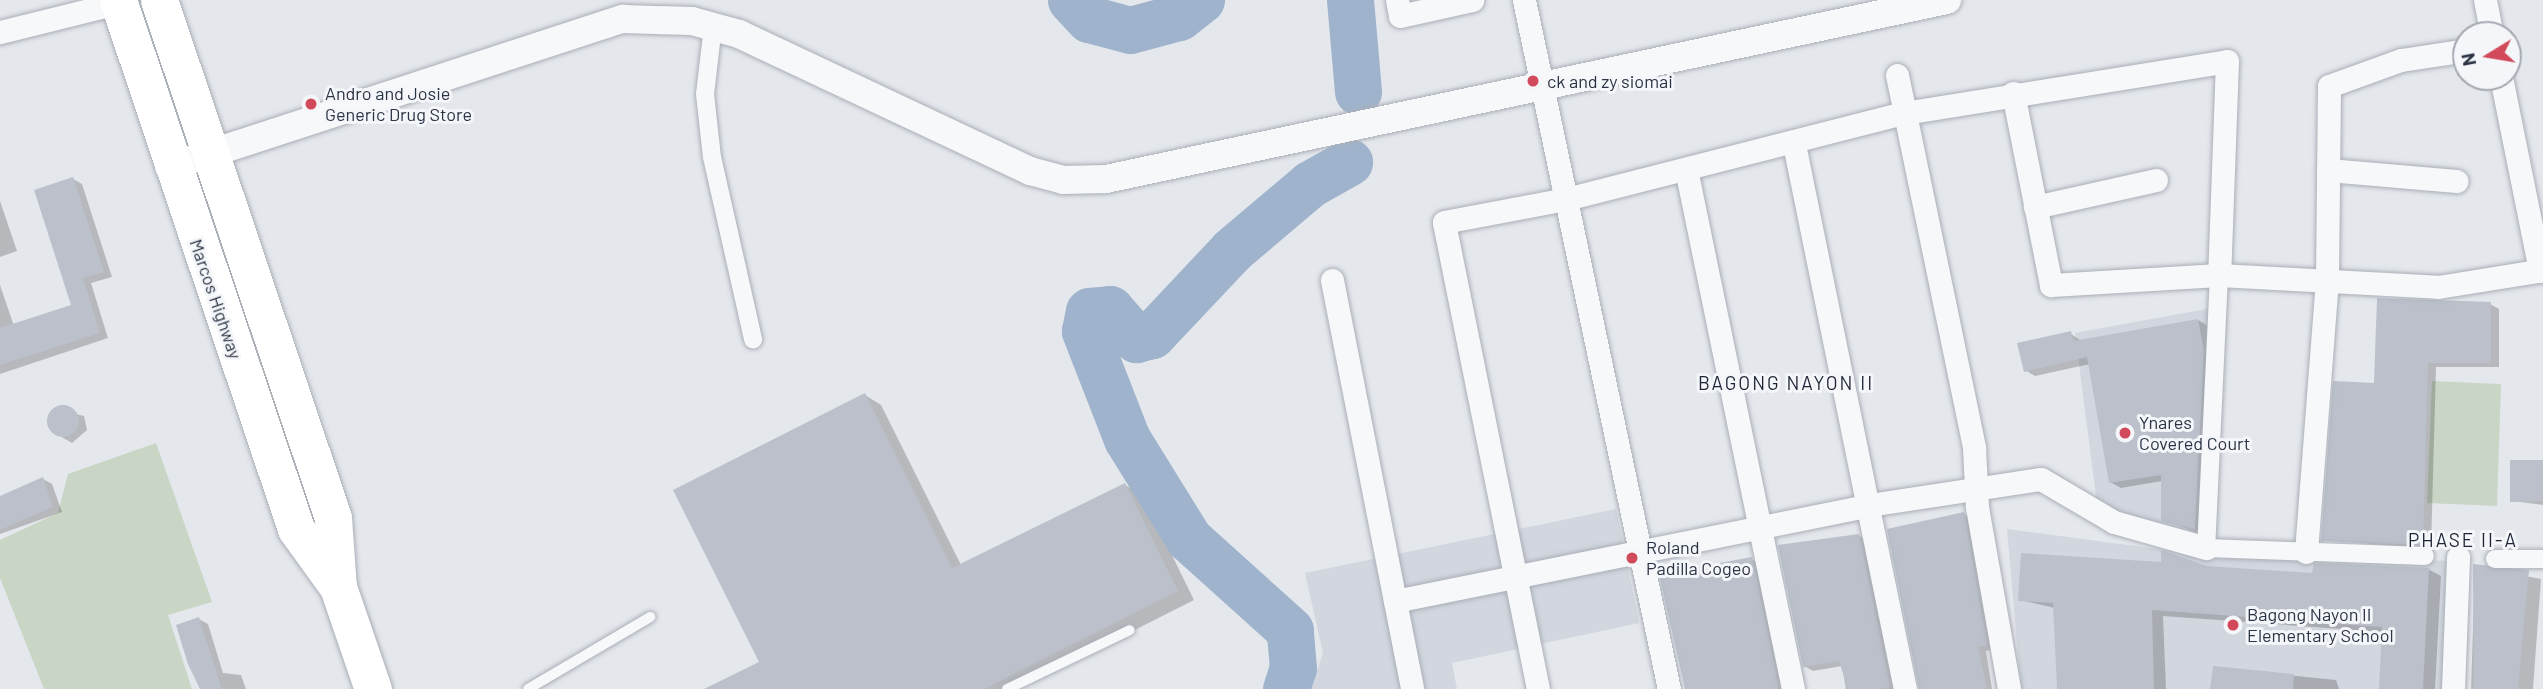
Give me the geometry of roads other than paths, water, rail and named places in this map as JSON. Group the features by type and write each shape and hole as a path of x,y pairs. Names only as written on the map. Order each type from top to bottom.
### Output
{"main road":[{"name":"Marcos Highway","path":"159,0 208,153 333,518 338,587 373,689"},
{"name":"Marcos Highway","path":"118,2 169,167 296,529 338,587"}],"street":[{"path":"1397,0 1400,16 1472,0"},
{"path":"1524,0 1545,88 1669,689"},
{"path":"169,167 363,108 497,55 623,19 657,17 713,26 792,56 1001,159 1063,180 1150,173 1545,88 1885,8 1947,0"},
{"path":"2485,0 2489,21"},
{"path":"0,32 118,2"},
{"path":"713,26 705,94 712,157 753,340"},
{"path":"2306,552 2327,278 2329,86 2401,60 2452,52"},
{"path":"1538,689 1444,222 1566,200 1794,144 1904,113 2013,93 2227,61 2206,548"},
{"path":"1897,75 1974,448 1975,486 2009,689"},
{"path":"2013,93 2051,285 2219,275 2327,278 2438,287 2541,271 2504,91"},
{"path":"1794,144 1905,689"},
{"path":"1686,169 1793,689"},
{"path":"2328,170 2457,181"},
{"path":"2035,206 2156,180"},
{"path":"1332,280 1412,689"},
{"path":"1395,601 1869,505 1975,486 2041,479 2114,522 2206,548 2425,556"},
{"path":"2453,689 2458,557"},
{"path":"2496,559 2543,559"}],"lane":[{"path":"528,689 650,617"},
{"path":"1007,689 1130,630"}],"waterway":[{"path":"1071,0 1089,19 1130,30 1179,17 1201,0"},
{"path":"1350,0 1358,92"},
{"path":"1286,689 1293,668 1290,630 1189,539 1127,439 1085,331 1089,311 1110,309 1136,339 1152,335 1232,250 1310,184 1349,162"}],"place":[{"name":"ck and zy siomai","path":"1533,81"},
{"name":"Andro and Josie Generic Drug Store","path":"311,104"},
{"name":"Ynares Covered Court","path":"2125,433"},
{"name":"Roland Padilla Cogeo","path":"1632,558"},
{"name":"Bagong Nayon II Elementary School","path":"2233,625"}],"district":[{"name":"BAGONG NAYON II","path":"1786,383"},
{"name":"PHASE II-A","path":"2463,540"}]}
